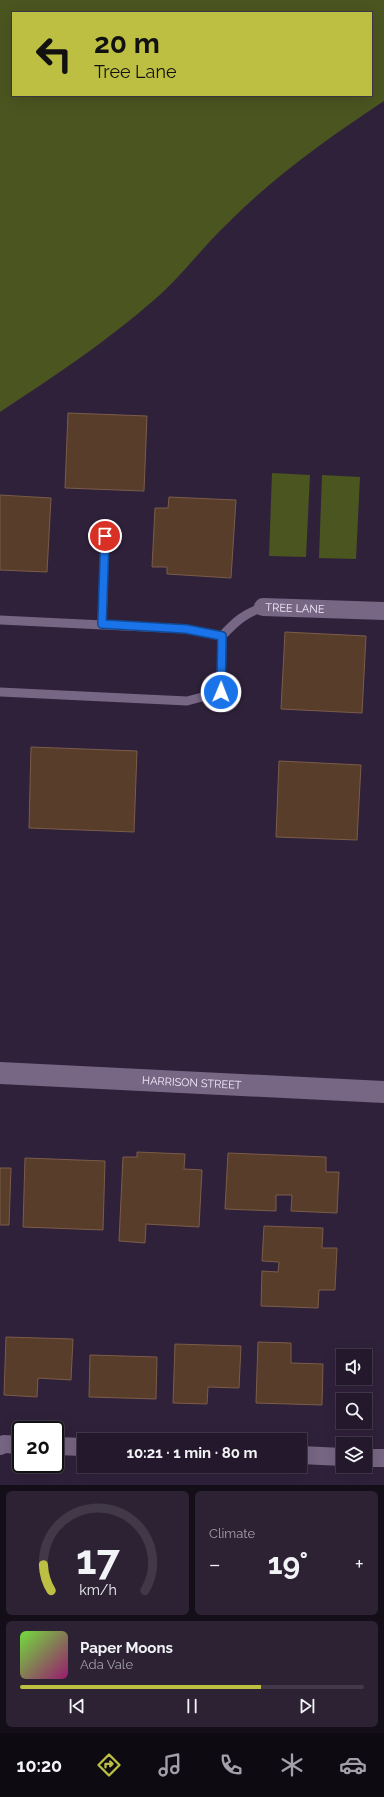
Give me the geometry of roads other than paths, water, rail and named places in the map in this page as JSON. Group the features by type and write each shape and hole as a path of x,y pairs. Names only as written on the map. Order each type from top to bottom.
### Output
{"street":[{"name":"TREE LANE","path":"263,607 384,611"},
{"name":"HARRISON STREET","path":"0,1073 384,1092"},
{"path":"0,1446 4,1444 12,1444"},
{"path":"64,1446 77,1447"},
{"path":"307,1455 336,1457"},
{"path":"372,1458 384,1458"}],"lane":[{"path":"102,624 105,536"},
{"name":"TREE LANE","path":"222,636 236,620 248,612 263,607"},
{"path":"0,620 186,629 222,636 221,692 187,701 0,692"}]}
